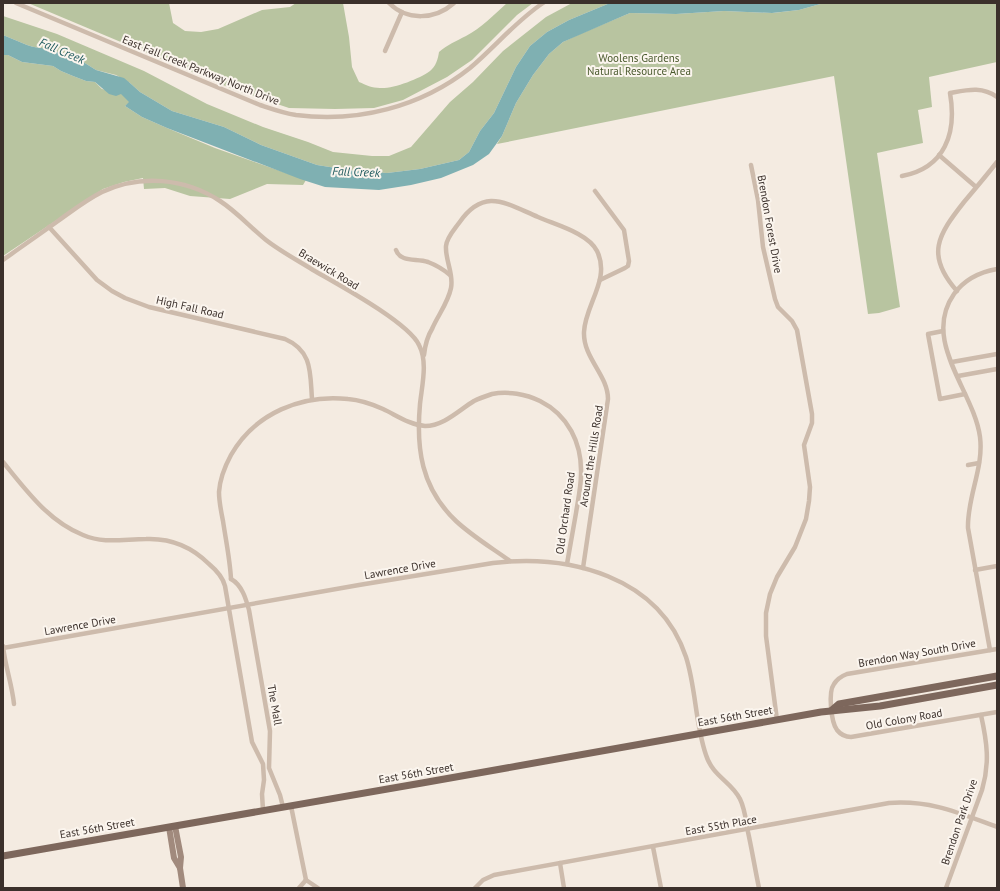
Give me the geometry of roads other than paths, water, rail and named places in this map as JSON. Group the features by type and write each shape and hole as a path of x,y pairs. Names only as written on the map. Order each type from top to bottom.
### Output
{"main road":[{"name":"East 56th Street","path":"832,710 839,704 997,676"},
{"name":"East 56th Street","path":"3,856 832,710 880,706 997,685"},
{"path":"172,826 174,858 180,868 183,888"}],"street":[{"name":"East Fall Creek Parkway North Drive","path":"16,3 260,106 295,115 326,118 357,116 380,112 413,101 436,91 471,67 519,22 543,3"},
{"path":"389,3 402,12 414,16 432,15 443,11 454,3"},
{"path":"385,52 402,12"},
{"path":"902,176 914,174 925,168 938,155 946,143 951,130 953,113 950,93 978,89 990,92 997,97"},
{"path":"938,155 976,187"},
{"path":"957,291 945,276 940,265 938,252 939,242 946,224 997,162"},
{"name":"Brendon Forest Drive","path":"751,165 758,200 763,247 775,298 780,308 791,319 796,328 812,414 812,423 804,445 810,487 806,519 795,547 777,577 770,594 766,613 766,636 777,720"},
{"name":"Braewick Road","path":"3,260 93,197 121,185 144,181 176,183 197,189 226,205 267,241 368,303 406,328 415,338 423,356 423,377 418,424 418,441 426,477 437,498 448,513 461,525 510,561"},
{"path":"595,190 624,230 629,261 626,268 600,280"},
{"name":"Around the Hills Road","path":"423,356 430,331 451,290 452,282 446,249 448,238 470,209 482,202 494,201 514,206 586,238 593,244 599,255 601,264 600,280 585,323 584,340 589,356 606,386 608,399 583,568"},
{"name":"High Fall Road","path":"50,227 97,280 125,298 149,307 285,339 295,345 303,353 309,363 312,399"},
{"path":"396,250 398,255 402,258 407,260 428,262 450,275"},
{"path":"990,650 968,533 968,521 981,447 979,433 946,346 943,331 945,314 950,301 957,291 967,281 975,276 985,271 997,269"},
{"path":"943,331 928,334 940,399 965,394"},
{"path":"952,362 997,354"},
{"path":"958,376 997,369"},
{"name":"Old Orchard Road","path":"231,580 219,497 221,480 225,466 242,439 261,421 287,406 312,399 335,398 361,402 381,408 418,424 428,426 439,423 478,399 497,394 511,393 527,396 542,402 565,420 572,432 579,450 581,464 580,483 567,564"},
{"path":"3,462 45,511 60,523 90,538 101,540 116,541 156,538 179,544 194,551 207,562 224,582 252,742 263,766 263,810"},
{"path":"968,465 978,463"},
{"name":"Lawrence Drive","path":"3,648 434,572 510,561 538,561 567,564 610,576 631,587 651,603 668,622 680,642 688,662 705,753 711,767 740,798 748,830 759,888"},
{"path":"975,570 997,566"},
{"path":"224,582 231,580 235,581 241,589 248,605"},
{"name":"The Mall","path":"248,605 270,731 269,765 283,807"},
{"path":"3,648 14,704"},
{"name":"Brendon Way South Drive","path":"841,677 846,674 997,649"},
{"name":"Old Colony Road","path":"841,677 834,684 831,690 832,710 837,730 842,735 851,737 997,712"},
{"name":"Brendon Park Drive","path":"946,888 984,781 987,763 987,744 981,715"},
{"path":"263,766 269,765"},
{"path":"264,780 273,779"},
{"name":"East 55th Place","path":"476,887 483,880 494,875 748,830 882,804 903,802 938,806 997,827"},
{"path":"291,806 306,880 318,888"},
{"path":"653,847 661,888"},
{"path":"560,863 564,888"},
{"path":"299,888 306,880"}],"water":[{"name":"Fall Creek","path":"610,3 824,3 799,10 772,13 724,11 676,14 630,13 563,42 549,54 533,75 516,103 502,136 489,154 473,165 441,178 379,190 325,187 300,179 142,117 125,106 129,102 121,94 116,96 109,94 95,82 86,81 61,71 53,66 22,62 8,55 3,55 3,35 24,44 56,51 63,57 80,60 96,70 124,78 140,92 172,111 224,127 261,145 317,165 355,171 387,173 420,169 459,160 469,152 480,131 494,113 516,67 530,46 547,32 569,20"}],"park label":[{"name":"Woolens Gardens Natural Resource Area","path":"639,64"}]}
